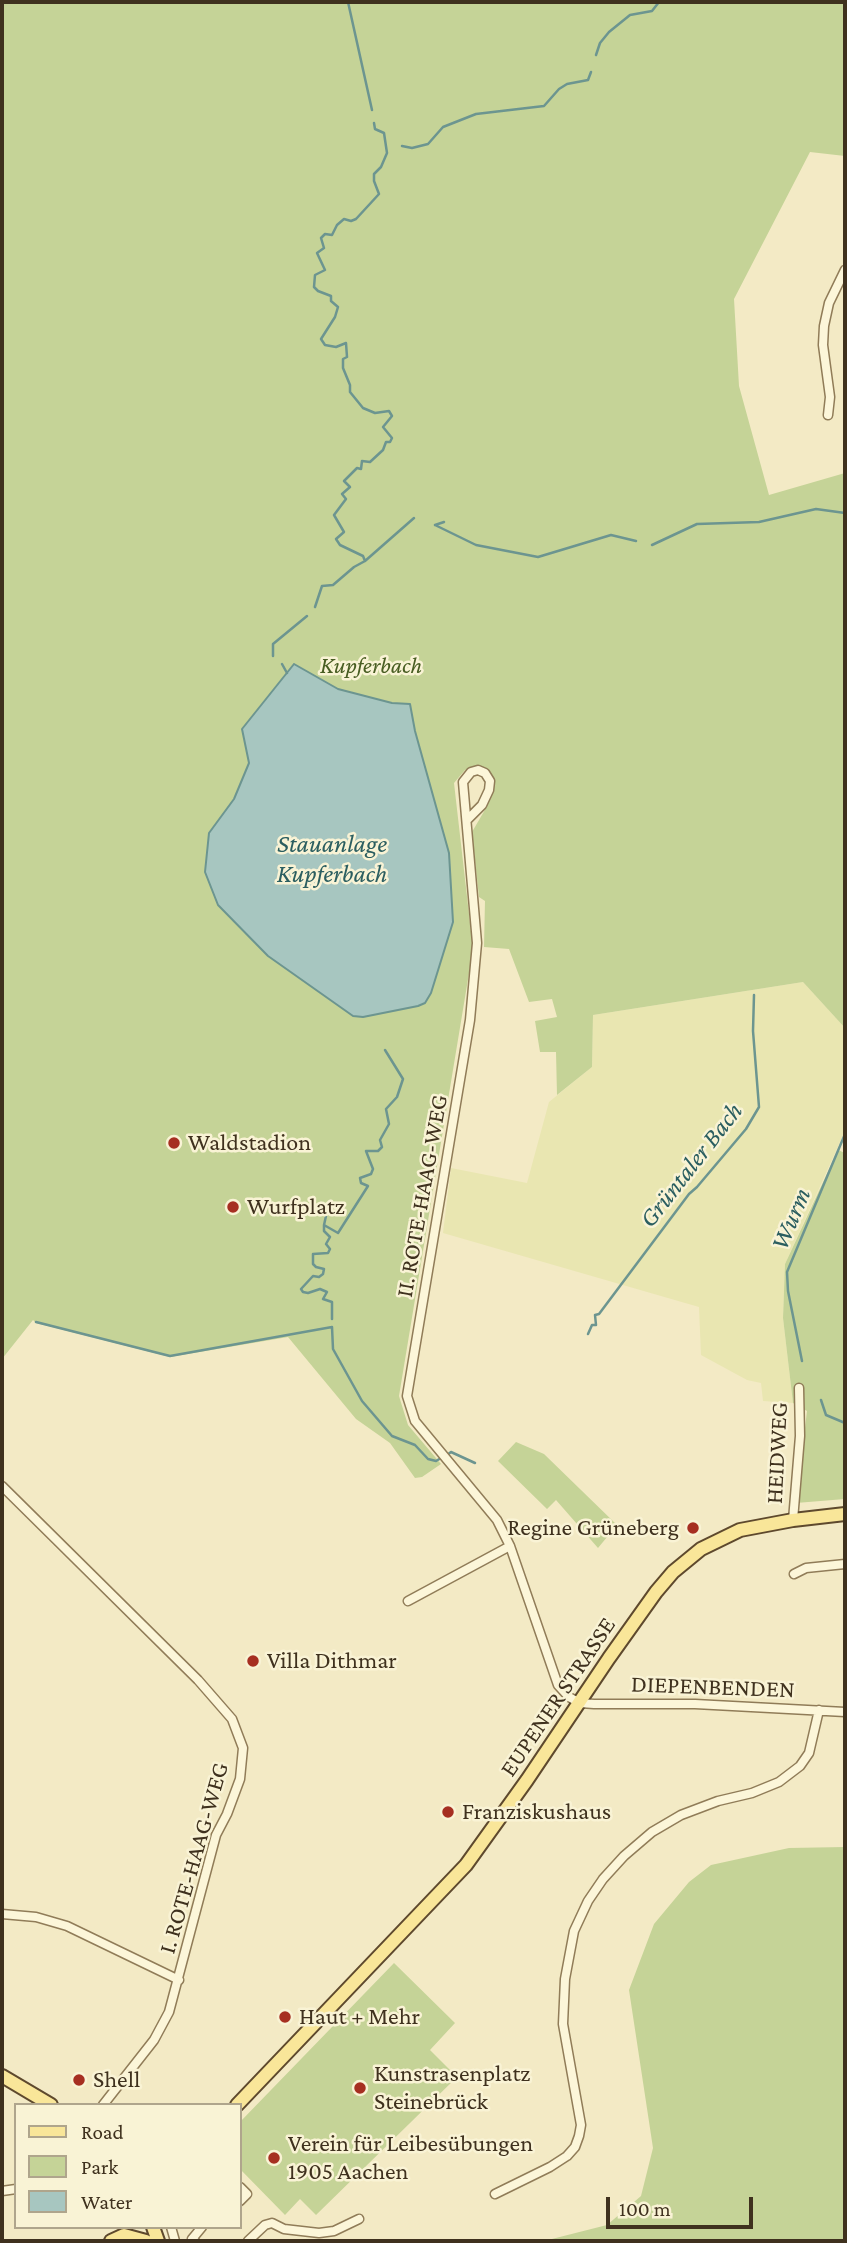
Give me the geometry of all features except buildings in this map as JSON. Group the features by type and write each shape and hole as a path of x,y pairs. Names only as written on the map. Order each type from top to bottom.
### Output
{"main road":[{"name":"EUPENER STRASSE","path":"239,2103 467,1865 656,1592 685,1562 721,1538 763,1524 845,1514"},
{"path":"2,2077 48,2103"},
{"path":"111,2241 124,2235 146,2241"}],"street":[{"path":"828,415 830,397 823,352 824,326 829,303 845,270"},
{"name":"II. ROTE-HAAG-WEG","path":"467,820 482,804 489,790 490,781 485,773 478,770 471,772 463,782 477,943 470,1020 407,1395 415,1421 497,1520 510,1546 558,1685 569,1698 580,1703"},
{"name":"HEIDWEG","path":"793,1520 800,1436 799,1388"},
{"name":"I. ROTE-HAAG-WEG","path":"2,1486 198,1680 232,1718 243,1748 240,1779 228,1814 216,1835 169,2012 155,2040 105,2103"},
{"path":"408,1601 510,1546"},
{"path":"794,1574 806,1567 845,1564"},
{"name":"DIEPENBENDEN","path":"580,1703 695,1704 845,1712"},
{"path":"495,2194 567,2156 575,2147 579,2136 581,2125 564,2024 565,1979 574,1931 588,1901 624,1856 652,1832 681,1815 779,1782 800,1766 809,1754 819,1710"},
{"path":"2,1914 36,1917 67,1926 179,1980"},
{"path":"248,2241 265,2225 272,2223 284,2229 319,2233 334,2231 359,2219"}],"shaded area":[{"path":"803,982 845,1028 845,1131 785,1264 783,1318 793,1403 763,1401 761,1383 747,1380 701,1355 699,1307 443,1233 451,1168 527,1183 549,1102 592,1067 593,1015"}],"green space":[{"path":"2,2 845,2 845,156 810,152 734,299 739,386 769,495 845,473 845,1028 803,982 593,1015 592,1067 557,1095 556,1052 540,1052 535,1021 557,1017 552,999 529,1002 509,949 484,947 485,901 479,897 472,832 486,808 493,779 487,769 477,767 465,770 454,783 473,949 399,1396 408,1425 441,1464 422,1477 415,1478 390,1443 356,1419 288,1337 170,1357 36,1323 33,1320 2,1359","holes":["294,664 338,689 392,703 410,704 449,853 453,922 431,993 425,1003 418,1006 363,1017 205,872 209,833 234,799 249,763 242,729"]},
{"path":"838,1150 845,1153 845,1499 796,1503 807,1411 793,1403 783,1318 785,1264"},
{"path":"516,1442 544,1454 617,1525 598,1548 556,1500 547,1509 498,1461"},
{"path":"845,1847 845,2241 544,2241 607,2225 641,2196 653,2148 629,1990 654,1924 689,1882 711,1865 789,1848"},
{"name":"Kunstrasenplatz Steinebrück","path":"394,1963 455,2023 430,2050 457,2077 316,2215 300,2199 285,2215 242,2171 242,2120"}],"water":[{"name":"Stauanlage Kupferbach","path":"294,664 338,689 392,703 410,704 449,853 453,922 431,993 425,1003 418,1006 363,1017 353,1016 268,956 218,905 205,872 209,833 234,799 249,763 242,729"}],"waterway":[{"path":"348,2 372,110"},
{"path":"596,55 600,43 609,32 630,15 652,11 659,2"},
{"path":"402,146 412,148 428,144 443,127 476,114 544,106 559,89 567,84 588,80 591,72"},
{"path":"365,561 363,556 340,545 336,539 344,532 334,515 346,499 342,494 350,487 344,481 357,468 361,469 362,461 370,462 383,450 386,442 390,442 392,438 383,427 392,416 389,411 375,413 363,408 350,392 343,368 343,359 347,357 346,343 336,347 325,345 321,339 338,307 331,301 331,296 314,287 315,275 325,270 317,253 324,248 321,238 325,234 332,235 344,219 356,219 379,194 374,174 381,167 387,153 384,133 375,129 374,123"},
{"name":"Kupferbach","path":"652,545 697,524 759,522 816,509 845,513"},
{"name":"Kupferbach","path":"315,607 322,586 333,585 414,518"},
{"name":"Kupferbach","path":"435,525 444,522"},
{"name":"Kupferbach","path":"435,525 476,545 538,557 611,535 636,541"},
{"name":"Kupferbach","path":"273,656 273,644 307,616"},
{"name":"Kupferbach","path":"282,664 287,673"},
{"name":"Grüntaler Bach","path":"588,1334 592,1325 596,1325 595,1315 599,1314 689,1194 746,1129 759,1107 753,1031 754,995"},
{"name":"Kupferbach","path":"332,1319 332,1302 323,1299 327,1292 320,1289 308,1293 301,1289 313,1276 319,1277 323,1274 324,1269 313,1264 313,1254 328,1253 330,1249 326,1244 330,1237 324,1231 324,1225 338,1233 368,1186 361,1183 360,1178 371,1174 373,1169 366,1151 378,1151 382,1147 380,1140 389,1124 386,1109 397,1097 403,1079 385,1050"},
{"name":"Wurm","path":"802,1361 788,1291 787,1272 845,1134"},
{"path":"324,1225 326,1216"},
{"path":"36,1322 170,1356 332,1327 333,1349 362,1401 392,1436 415,1445 428,1459 436,1461 441,1458"},
{"name":"Wurm","path":"821,1400 826,1415 845,1423"},
{"name":"Kupferbach","path":"447,1455 451,1452 475,1463"}],"place":[{"name":"Waldstadion","path":"174,1143"},
{"name":"Wurfplatz","path":"233,1207"},
{"name":"Regine Grüneberg","path":"693,1528"},
{"name":"Villa Dithmar","path":"253,1661"},
{"name":"Franziskushaus","path":"448,1812"},
{"name":"Haut + Mehr","path":"285,2017"},
{"name":"Shell","path":"79,2080"},
{"name":"Kunstrasenplatz Steinebrück","path":"360,2088"},
{"name":"Verein für Leibesübungen 1905 Aachen","path":"274,2158"}]}
